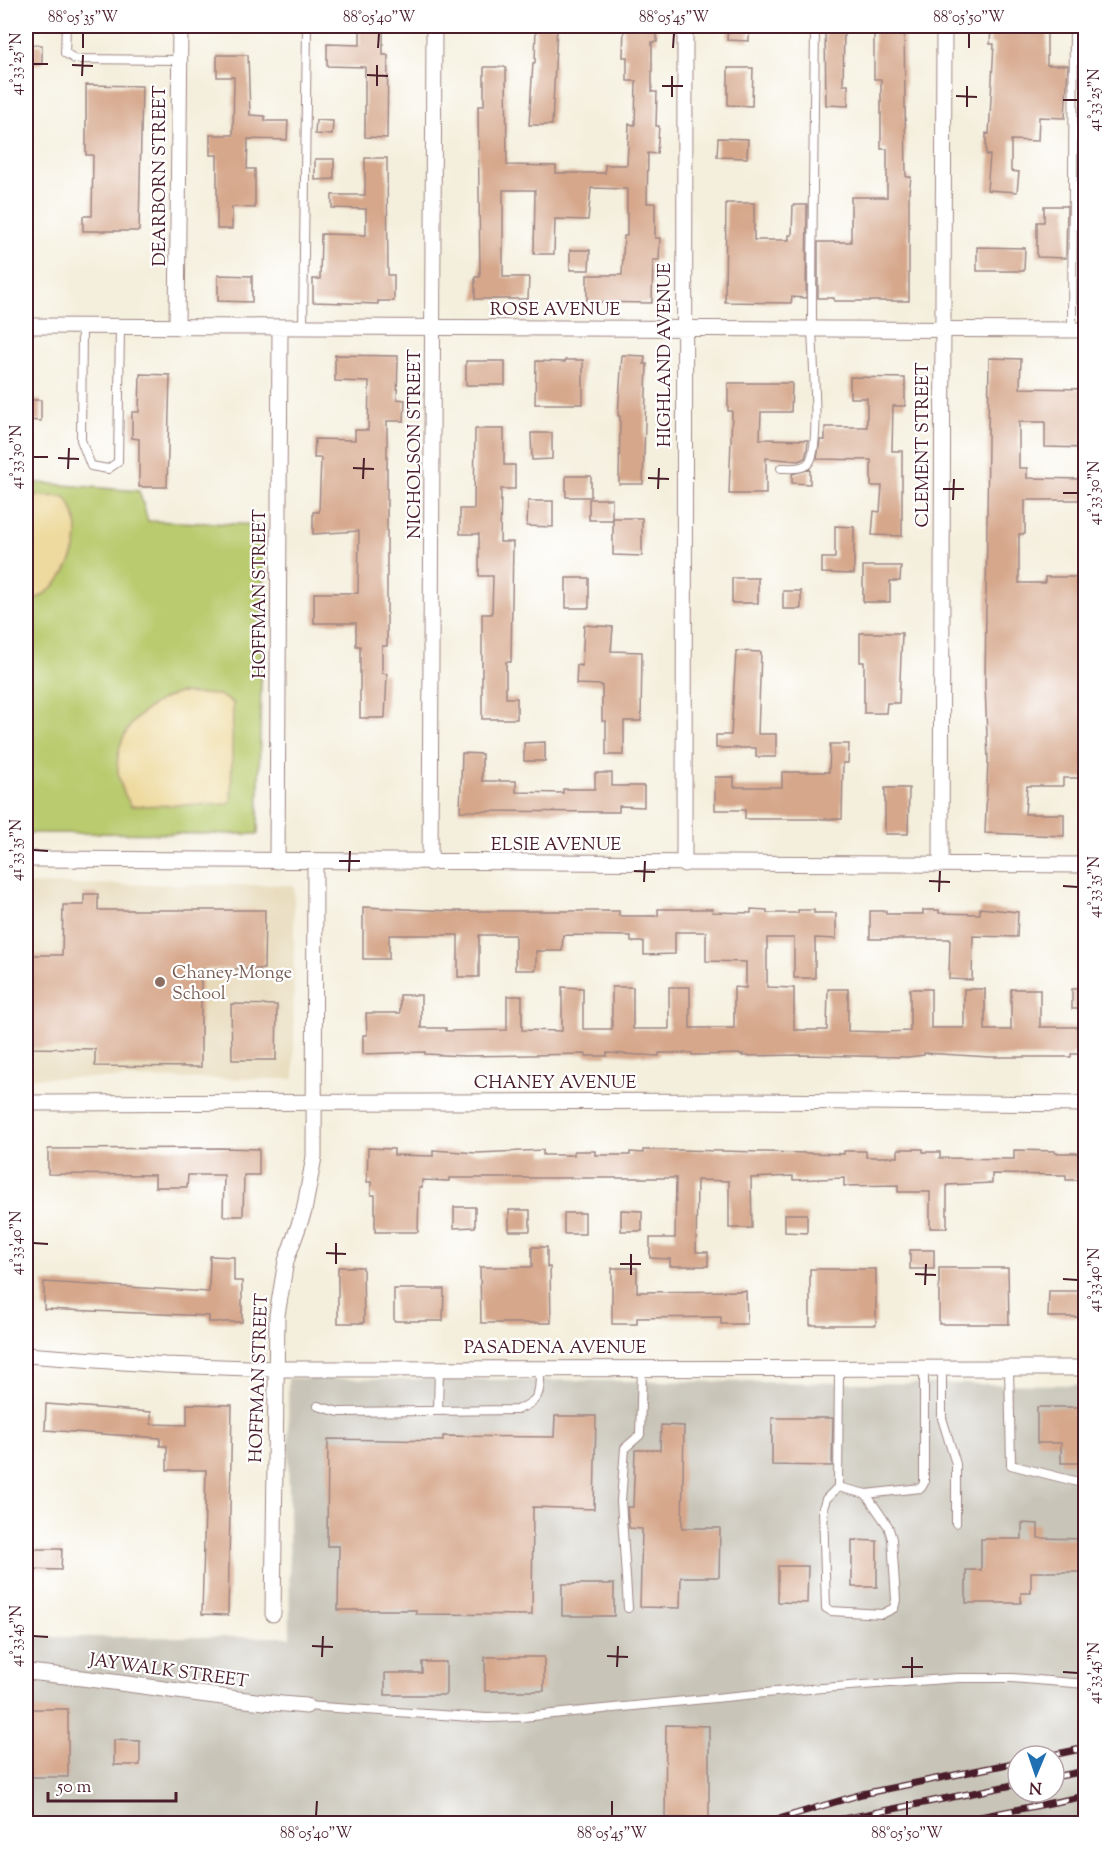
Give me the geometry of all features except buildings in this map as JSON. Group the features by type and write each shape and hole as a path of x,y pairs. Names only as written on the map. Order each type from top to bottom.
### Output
{"street":[{"name":"DEARBORN STREET","path":"177,327 180,26"},
{"name":"NICHOLSON STREET","path":"430,863 434,26"},
{"name":"HIGHLAND AVENUE","path":"684,864 685,26"},
{"name":"CLEMENT STREET","path":"941,865 944,26"},
{"name":"ROSE AVENUE","path":"26,326 1079,330"},
{"name":"HOFFMAN STREET","path":"277,861 280,327"},
{"name":"ELSIE AVENUE","path":"26,859 1086,865"},
{"name":"HOFFMAN STREET","path":"273,1614 280,1286 311,1184 316,1103 315,861"},
{"name":"CHANEY AVENUE","path":"26,1103 751,1101 1086,1104"},
{"name":"PASADENA AVENUE","path":"26,1355 165,1365 277,1369 1086,1368"},
{"name":"JAYWALK STREET","path":"26,1672 99,1678 250,1702 306,1706"}],"lane":[{"path":"66,26 65,53 75,59 179,60"},
{"path":"303,327 307,26"},
{"path":"781,468 803,467 809,463 812,455 815,406 812,329 815,26"},
{"path":"1074,26 1079,330"},
{"path":"82,326 81,440 91,466 108,469 118,462 120,327"},
{"path":"438,1411 440,1367"},
{"path":"318,1406 339,1412 516,1410 531,1405 540,1393 540,1367"},
{"path":"628,1608 621,1501 625,1448 640,1435 642,1367"},
{"path":"839,1367 838,1487 826,1499 823,1508 825,1602 826,1608 831,1611 882,1614 894,1608 896,1600 892,1539 888,1526 866,1494"},
{"path":"838,1487 866,1494 921,1488 924,1483 924,1367"},
{"path":"942,1367 942,1418 956,1464 956,1523"},
{"path":"1009,1368 1011,1465 1086,1484"},
{"path":"306,1706 487,1718 958,1678 1012,1678 1086,1684"}],"shaded area":[{"name":"Chaney-Monge School","path":"26,884 294,885 294,1079 26,1078"},
{"path":"288,1378 1085,1385 1085,1823 26,1823 26,1637 290,1637"}],"green space":[{"path":"26,482 139,491 148,521 264,525 258,834 26,833"}],"sand":[{"path":"26,495 65,497 74,513 77,527 73,554 60,580 50,590 26,602"},
{"path":"179,693 219,695 233,703 231,801 227,804 131,806 122,787 118,770 119,753 124,737 132,723 145,711 160,701"}],"railway":[{"path":"1066,1752 1086,1748"},
{"path":"762,1824 862,1794 1006,1764"},
{"path":"1066,1775 1086,1771"},
{"path":"818,1824 1006,1786"},
{"path":"944,1824 1086,1796"}],"place":[{"name":"Chaney-Monge School","path":"160,982"}]}
